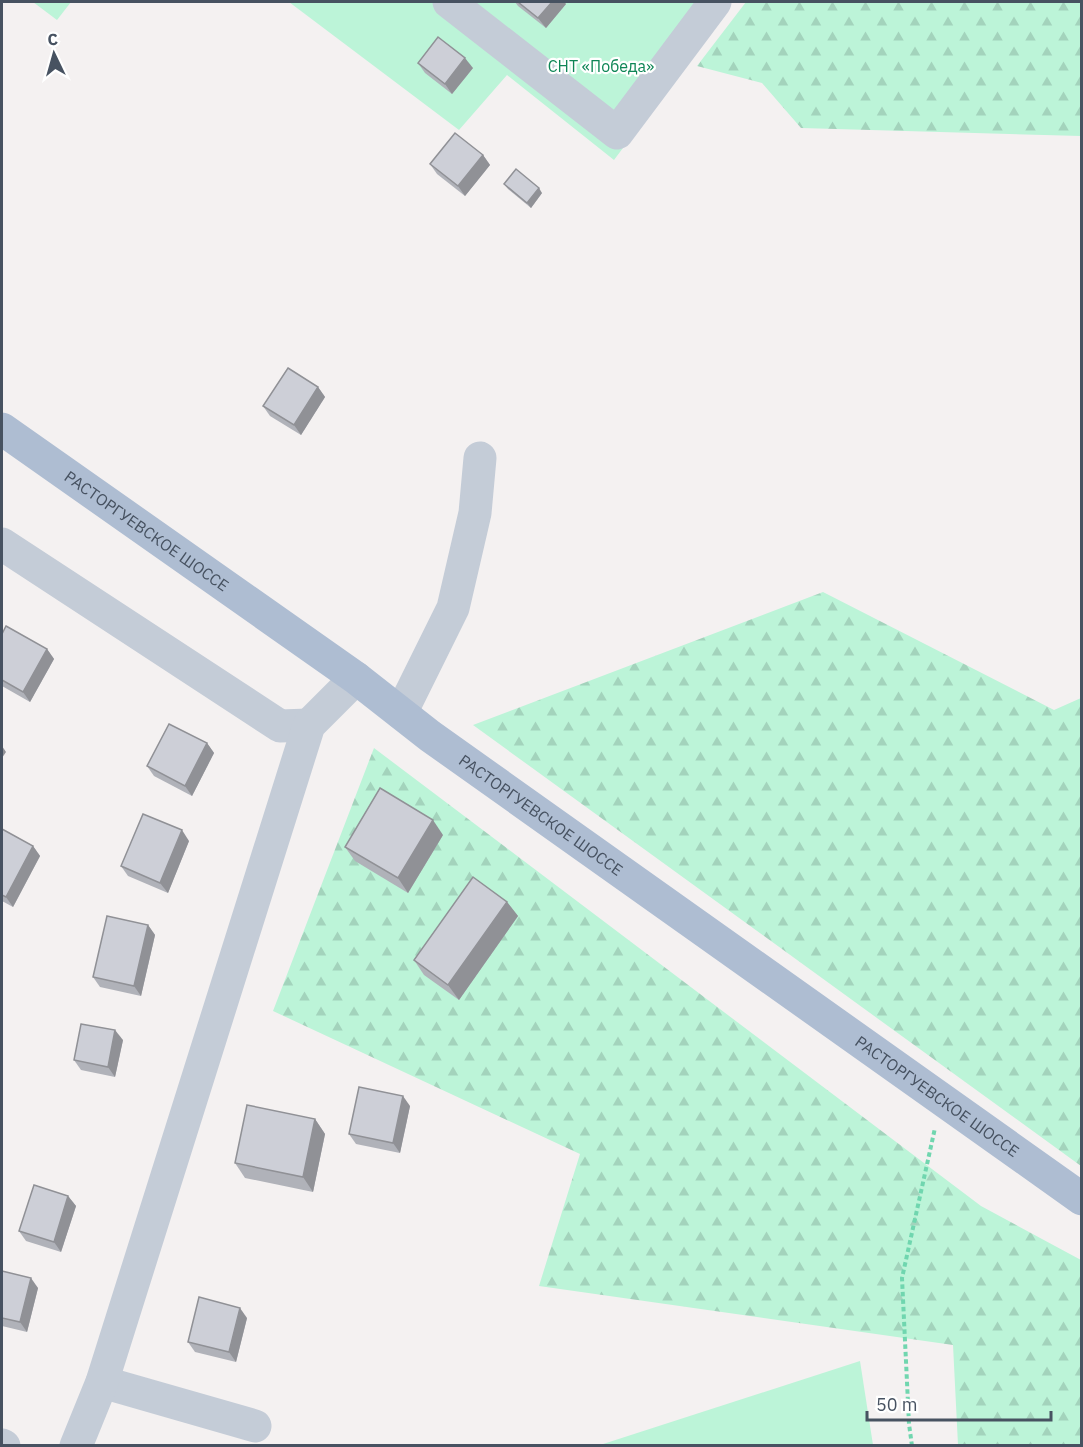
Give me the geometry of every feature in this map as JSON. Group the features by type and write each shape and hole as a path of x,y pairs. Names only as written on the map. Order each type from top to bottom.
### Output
{"main road":[{"name":"РАСТОРГУЕВСКОЕ ШОССЕ","path":"2,429 356,678 440,743 1082,1200"}],"street":[{"path":"449,2 617,133 716,2"},
{"path":"401,713 453,608 475,513 480,458"},
{"path":"4,553 280,726 309,725"},
{"path":"76,1446 102,1382 309,725 356,678"},
{"path":"102,1382 255,1426"}],"path":[{"path":"912,1446 902,1278 941,1100"}],"green space":[{"path":"33,2 71,2 57,20"},
{"name":"СНТ «Победа»","path":"289,2 732,2 614,160 507,75 459,130"},
{"path":"746,2 1081,2 1081,136 801,128 762,83 697,66"},
{"path":"823,592 1054,710 1081,698 1081,1166 473,725"},
{"path":"374,748 981,1206 1081,1260 1081,1445 958,1445 953,1345 539,1286 580,1154 273,1011"},
{"path":"860,1361 873,1445 600,1445"}],"building":[{"path":"518,2 552,2 538,18"},
{"path":"438,37 465,58 445,84 418,63"},
{"path":"455,133 483,155 458,186 430,164"},
{"path":"516,169 539,188 527,203 504,184"},
{"path":"288,368 318,387 294,425 263,406"},
{"path":"6,626 47,649 23,692 2,680 2,634"},
{"path":"169,724 207,743 185,786 147,766"},
{"path":"380,788 433,820 398,878 345,847"},
{"path":"143,814 182,830 160,883 121,866"},
{"path":"2,829 33,846 6,897 2,895"},
{"path":"473,877 507,902 448,985 414,960"},
{"path":"107,916 148,925 134,986 93,977"},
{"path":"81,1024 115,1030 108,1067 74,1060"},
{"path":"359,1087 403,1096 393,1143 349,1134"},
{"path":"247,1105 315,1119 303,1177 235,1163"},
{"path":"34,1185 68,1196 54,1242 19,1231"},
{"path":"2,1271 31,1278 20,1322 2,1318"},
{"path":"199,1297 240,1308 229,1352 188,1342"}]}
